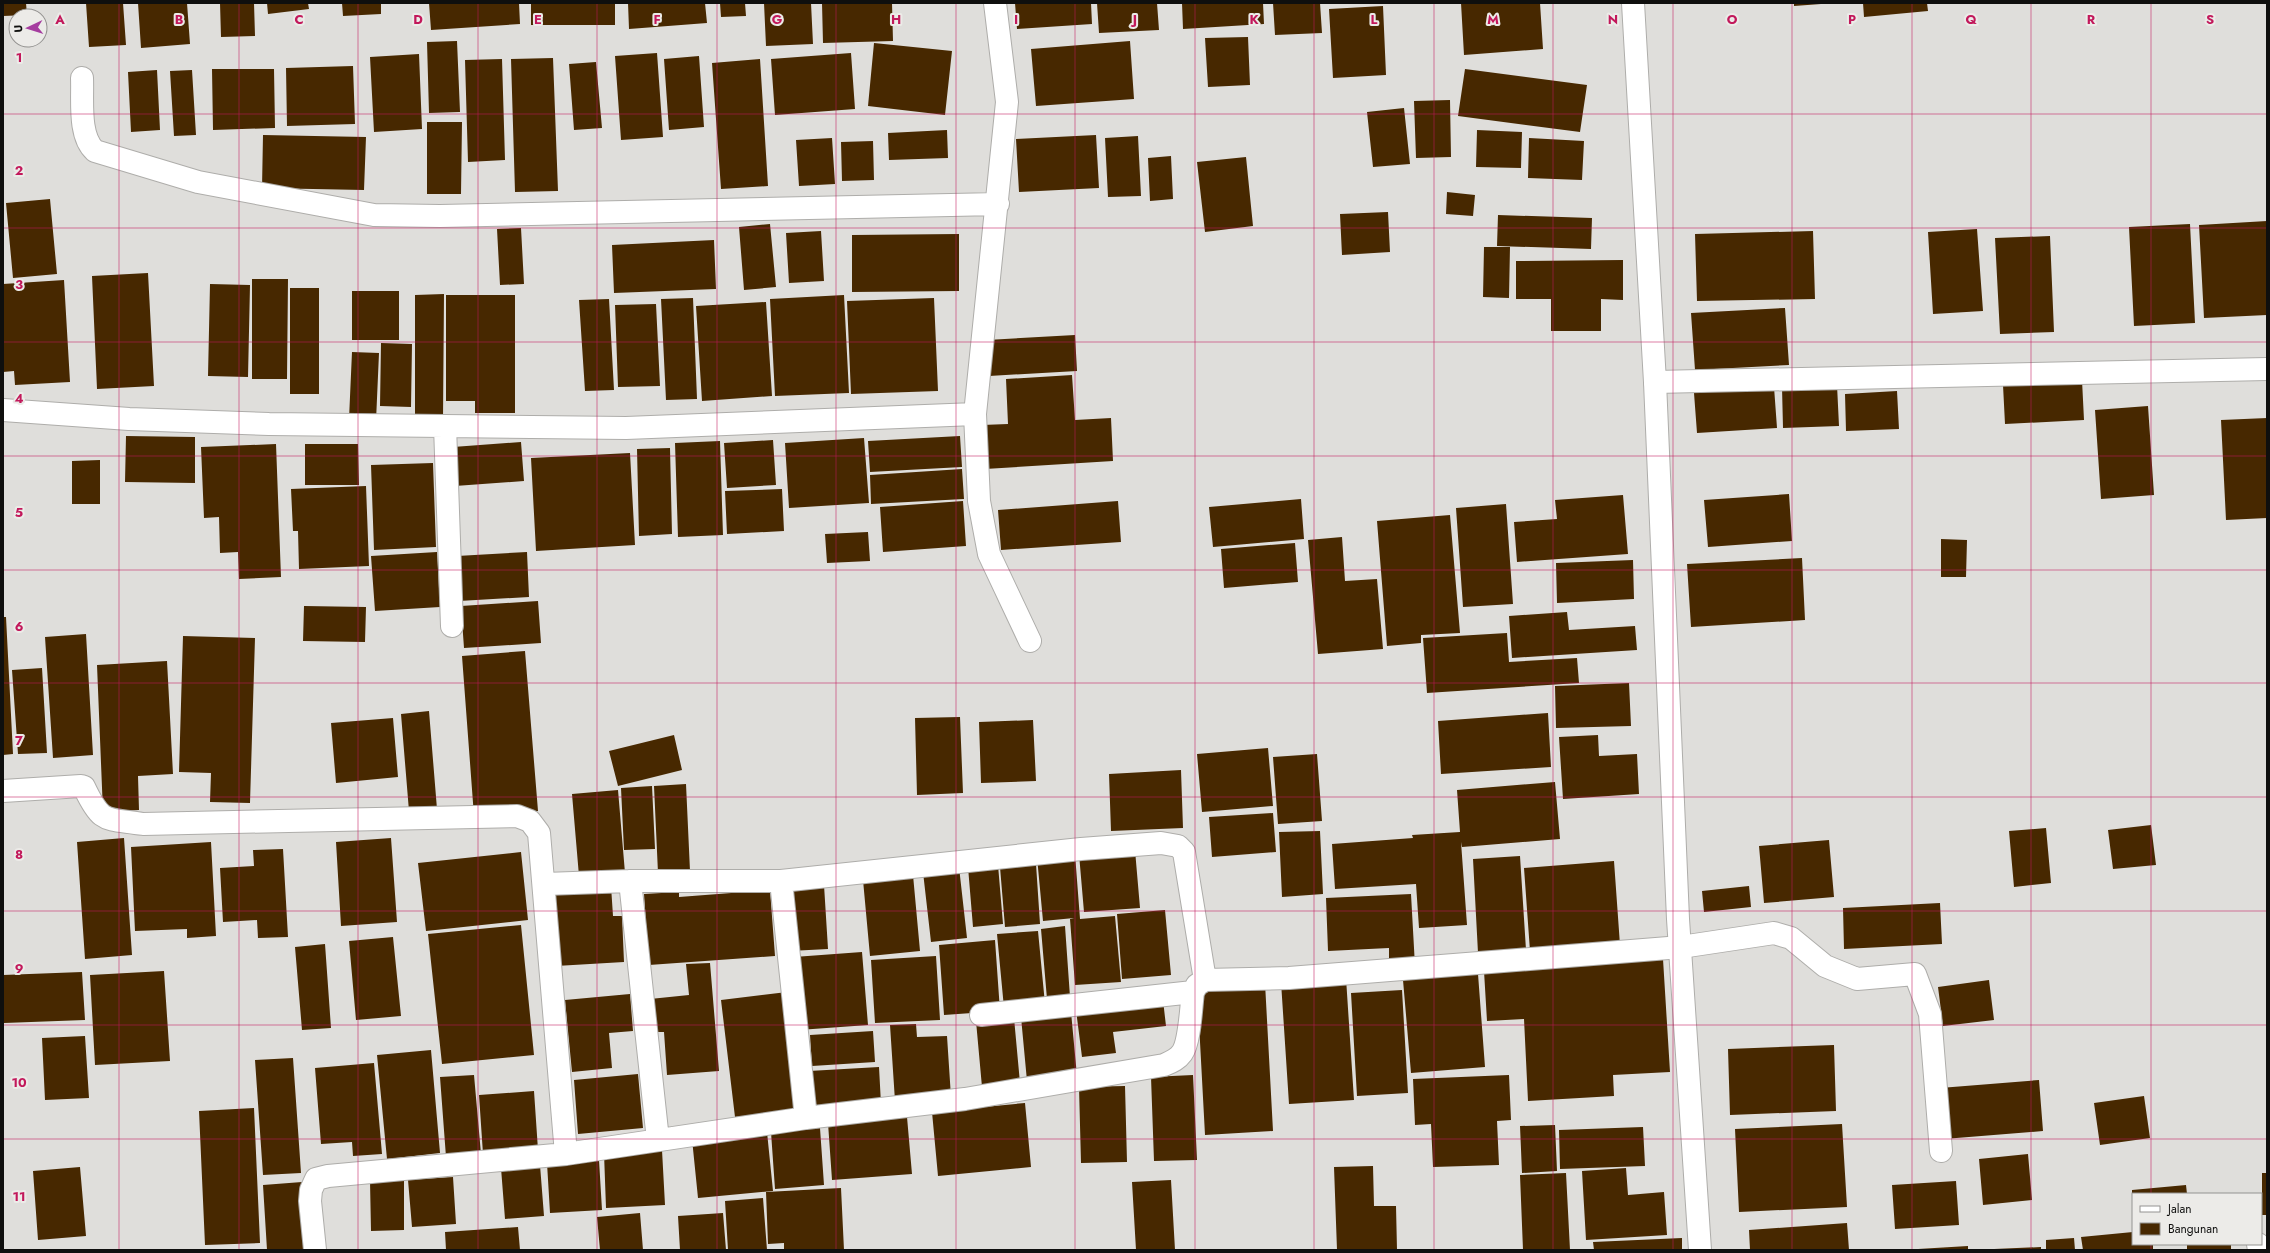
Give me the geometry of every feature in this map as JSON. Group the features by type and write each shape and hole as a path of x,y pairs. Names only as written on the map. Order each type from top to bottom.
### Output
{"street":[{"path":"994,3 1007,102 998,204 975,414 979,501 989,554 1030,641"},
{"path":"1633,3 1655,382 1681,947 1700,1250"},
{"path":"82,78 84,129 90,146 95,150 198,182 374,215 448,216 998,204"},
{"path":"1655,382 2267,369"},
{"path":"3,410 129,419 269,424 626,428 975,414"},
{"path":"445,426 452,626"},
{"path":"3,791 81,786 84,787 98,814 104,818 143,824 517,816 530,821 539,833 566,1154"},
{"path":"316,1250 310,1201 311,1190 316,1179 366,1171 439,1167 566,1154 806,1118 966,1099 1164,1066 1174,1061 1183,1053 1199,986 1184,852 1178,846 1161,843 1081,848 781,881 630,881 544,884"},
{"path":"630,881 658,1140"},
{"path":"781,881 806,1118"},
{"path":"981,1016 1199,986 1681,947 1774,934 1791,938 1825,966 1857,979 1915,974 1930,1014 1941,1150"}],"building":[{"path":"3,3 26,3 26,8 8,8 8,16 3,16"},
{"path":"86,3 123,3 126,45 89,47"},
{"path":"138,3 187,3 190,44 141,48"},
{"path":"220,3 254,3 255,36 221,37"},
{"path":"267,3 308,3 309,9 268,14"},
{"path":"342,3 381,3 381,14 343,16"},
{"path":"429,3 519,3 520,24 431,30"},
{"path":"531,3 615,3 615,25 531,25"},
{"path":"628,3 705,3 707,23 629,29"},
{"path":"720,3 745,3 746,16 721,17"},
{"path":"764,3 811,3 813,44 766,46"},
{"path":"822,3 892,3 893,41 823,43"},
{"path":"1015,3 1091,3 1092,24 1017,29"},
{"path":"1097,3 1157,3 1159,30 1099,33"},
{"path":"1182,3 1263,3 1264,24 1183,29"},
{"path":"1273,3 1320,3 1322,33 1275,35"},
{"path":"1461,3 1540,3 1543,49 1464,55"},
{"path":"1794,3 1821,3 1821,4 1794,6"},
{"path":"1863,3 1927,3 1928,11 1864,17"},
{"path":"1383,6 1386,75 1333,78 1329,9"},
{"path":"1248,37 1250,85 1208,87 1205,38"},
{"path":"457,41 460,112 429,113 427,42"},
{"path":"1130,41 1134,99 1036,106 1031,49"},
{"path":"874,43 952,51 945,115 868,106"},
{"path":"657,53 663,137 621,140 615,56"},
{"path":"851,53 855,109 775,115 771,59"},
{"path":"419,54 422,129 374,132 370,57"},
{"path":"699,56 704,127 669,130 664,59"},
{"path":"553,58 558,191 515,192 511,59"},
{"path":"502,59 505,160 468,162 465,60"},
{"path":"760,59 768,186 721,189 712,63"},
{"path":"596,62 602,128 574,130 569,64"},
{"path":"353,66 355,124 287,126 286,68"},
{"path":"212,69 274,69 275,128 213,130"},
{"path":"1465,69 1587,85 1580,132 1458,116"},
{"path":"157,70 160,130 131,132 128,72"},
{"path":"192,70 196,135 174,136 170,71"},
{"path":"1450,100 1451,157 1416,158 1414,101"},
{"path":"1404,108 1410,164 1373,167 1367,112"},
{"path":"427,122 462,122 461,194 427,194"},
{"path":"947,130 948,158 889,160 888,133"},
{"path":"1477,130 1522,132 1521,168 1476,167"},
{"path":"263,135 366,137 364,190 262,188"},
{"path":"1096,135 1099,188 1019,192 1016,139"},
{"path":"1138,136 1141,196 1108,197 1105,138"},
{"path":"832,138 835,184 799,186 796,140"},
{"path":"1529,138 1584,141 1582,180 1528,178"},
{"path":"873,141 874,180 842,181 841,142"},
{"path":"1171,156 1173,199 1150,201 1148,158"},
{"path":"1246,157 1253,226 1205,232 1197,162"},
{"path":"1447,192 1475,195 1473,216 1446,214"},
{"path":"50,199 57,274 13,278 6,203"},
{"path":"1388,212 1390,252 1342,255 1340,214"},
{"path":"1498,215 1592,218 1591,249 1497,246"},
{"path":"2267,221 2267,315 2204,318 2199,225"},
{"path":"770,224 776,287 744,290 739,227"},
{"path":"2190,224 2195,323 2134,326 2129,227"},
{"path":"521,228 524,284 500,285 497,229"},
{"path":"1977,229 1983,311 1933,314 1928,232"},
{"path":"821,231 824,281 789,283 786,233"},
{"path":"1813,231 1815,299 1697,301 1695,234"},
{"path":"959,234 959,291 852,292 852,235"},
{"path":"2050,236 2054,332 2000,334 1995,238"},
{"path":"714,240 716,289 614,293 612,245"},
{"path":"1484,247 1510,247 1509,298 1483,297"},
{"path":"1623,260 1623,300 1601,299 1601,331 1551,331 1551,299 1516,299 1516,261"},
{"path":"148,273 154,386 97,389 92,276"},
{"path":"252,279 288,279 287,379 252,379"},
{"path":"64,280 70,382 15,385 14,371 3,372 3,284"},
{"path":"210,284 250,285 248,377 208,376"},
{"path":"290,288 319,288 319,394 290,394"},
{"path":"352,291 399,291 399,340 352,340"},
{"path":"444,294 443,418 415,418 415,295"},
{"path":"446,295 515,295 515,413 475,413 475,401 446,401"},
{"path":"844,295 849,393 775,396 770,299"},
{"path":"693,298 697,399 666,400 661,299"},
{"path":"934,298 938,391 851,394 847,301"},
{"path":"609,299 614,390 585,391 579,300"},
{"path":"766,302 772,396 702,401 696,306"},
{"path":"656,304 660,386 618,387 615,305"},
{"path":"1785,308 1789,365 1695,370 1691,313"},
{"path":"1075,335 1077,371 989,376 987,340"},
{"path":"381,343 412,344 411,407 380,406"},
{"path":"352,352 379,353 376,421 349,419"},
{"path":"1072,375 1075,420 1111,418 1113,461 985,469 982,425 1008,424 1006,379"},
{"path":"2082,380 2084,420 2005,424 2003,385"},
{"path":"1837,385 1839,426 1783,428 1782,387"},
{"path":"1774,387 1777,428 1697,433 1694,393"},
{"path":"1897,391 1899,429 1846,431 1845,394"},
{"path":"2148,406 2154,495 2101,499 2095,410"},
{"path":"2267,418 2267,518 2226,520 2221,420"},
{"path":"126,436 195,437 195,483 125,482"},
{"path":"960,436 962,467 870,472 868,441"},
{"path":"864,438 869,503 789,508 785,443"},
{"path":"773,440 776,485 727,488 724,443"},
{"path":"720,441 723,535 678,537 675,443"},
{"path":"521,442 524,481 455,486 453,447"},
{"path":"276,444 281,577 239,579 238,552 220,553 219,517 204,518 201,447"},
{"path":"305,444 358,444 359,485 305,485"},
{"path":"670,448 672,534 639,536 637,449"},
{"path":"630,453 635,545 536,551 531,458"},
{"path":"100,460 100,504 72,504 72,461"},
{"path":"433,463 436,547 374,550 371,465"},
{"path":"962,469 964,499 871,504 870,475"},
{"path":"366,486 369,566 299,569 298,531 293,531 291,489"},
{"path":"782,489 784,531 727,534 725,491"},
{"path":"1789,494 1792,541 1708,547 1704,500"},
{"path":"1623,495 1628,554 1517,562 1514,522 1557,519 1555,500"},
{"path":"1301,499 1304,539 1213,547 1209,507"},
{"path":"963,501 966,546 883,552 880,507"},
{"path":"1118,501 1121,542 1001,550 998,510"},
{"path":"1506,504 1513,604 1463,607 1456,508"},
{"path":"1450,515 1460,633 1421,635 1421,643 1387,646 1377,521"},
{"path":"868,532 870,561 827,563 825,534"},
{"path":"1342,537 1345,581 1377,579 1383,649 1318,654 1308,540"},
{"path":"1941,539 1967,540 1966,577 1941,577"},
{"path":"1295,543 1298,582 1224,588 1221,549"},
{"path":"437,552 440,607 375,611 371,556"},
{"path":"527,552 529,597 459,601 457,556"},
{"path":"1802,558 1805,620 1691,627 1687,564"},
{"path":"1633,560 1634,599 1557,603 1556,563"},
{"path":"538,601 541,643 464,648 461,606"},
{"path":"304,606 366,607 365,642 303,641"},
{"path":"1567,612 1569,630 1635,626 1637,650 1512,658 1509,616"},
{"path":"3,617 6,617 13,754 3,755"},
{"path":"1507,633 1509,662 1577,658 1579,683 1427,693 1423,638"},
{"path":"86,634 93,755 53,758 45,637"},
{"path":"183,636 255,638 250,803 210,802 211,773 179,772"},
{"path":"525,651 538,811 474,816 462,656"},
{"path":"167,661 173,774 138,776 139,810 103,812 97,665"},
{"path":"42,668 47,753 18,754 12,670"},
{"path":"1629,683 1631,726 1556,728 1555,686"},
{"path":"429,711 437,809 409,811 401,714"},
{"path":"1548,713 1551,767 1441,774 1438,721"},
{"path":"960,717 963,793 917,795 915,718"},
{"path":"393,718 398,777 336,783 331,723"},
{"path":"1033,720 1036,781 981,783 979,722"},
{"path":"674,735 682,770 618,786 609,751"},
{"path":"1598,735 1599,756 1637,754 1639,794 1563,799 1559,737"},
{"path":"1268,748 1273,806 1202,812 1197,754"},
{"path":"1317,754 1322,821 1278,824 1273,757"},
{"path":"1181,770 1183,828 1111,831 1109,774"},
{"path":"1555,782 1560,839 1462,847 1461,842 1467,925 1419,928 1416,884 1335,889 1332,844 1413,838 1412,835 1460,832 1457,790"},
{"path":"686,784 690,871 658,873 654,786"},
{"path":"652,786 655,849 624,850 621,788"},
{"path":"618,790 625,873 579,876 572,794"},
{"path":"1273,813 1276,852 1212,857 1209,817"},
{"path":"2151,825 2156,865 2113,869 2108,830"},
{"path":"2046,828 2051,883 2014,887 2009,831"},
{"path":"1320,831 1323,894 1282,897 1279,832"},
{"path":"124,838 132,955 85,959 77,842"},
{"path":"391,838 397,922 341,926 336,842"},
{"path":"1829,840 1834,897 1764,903 1759,846"},
{"path":"211,842 216,936 187,938 187,929 135,931 131,847"},
{"path":"283,849 288,937 258,938 257,920 223,922 220,868 254,866 253,850"},
{"path":"1135,850 1140,908 1084,912 1079,854"},
{"path":"521,852 528,920 426,931 418,863"},
{"path":"1075,854 1080,919 1115,916 1121,982 1075,985 1070,919 1074,918 1043,921 1037,857"},
{"path":"1520,856 1526,950 1478,953 1473,859"},
{"path":"1614,861 1620,945 1530,951 1524,868"},
{"path":"1036,864 1040,924 1005,927 1000,867"},
{"path":"998,865 1003,924 973,927 968,867"},
{"path":"959,867 967,938 931,942 923,872"},
{"path":"913,875 920,951 870,956 863,880"},
{"path":"824,885 828,949 790,951 786,887"},
{"path":"611,886 613,916 622,916 624,962 556,966 552,890"},
{"path":"1749,886 1751,907 1704,912 1702,891"},
{"path":"770,890 775,956 649,965 644,894 679,892 679,897"},
{"path":"1411,894 1415,966 1389,967 1389,948 1328,951 1326,898"},
{"path":"1940,903 1942,944 1844,949 1843,908"},
{"path":"1165,910 1171,975 1122,979 1117,914"},
{"path":"521,925 534,1055 442,1064 428,934"},
{"path":"1065,926 1070,997 1047,999 1041,929"},
{"path":"1038,931 1045,1004 1004,1008 997,934"},
{"path":"393,937 401,1016 356,1020 349,941"},
{"path":"995,940 1000,1011 944,1015 939,945"},
{"path":"325,944 331,1028 302,1030 295,947"},
{"path":"862,952 868,1025 799,1030 794,957"},
{"path":"936,956 940,1020 875,1023 871,960"},
{"path":"1663,959 1670,1072 1613,1075 1614,1096 1528,1101 1524,1019 1487,1021 1484,971"},
{"path":"710,963 719,1071 667,1075 664,1032 653,1032 650,999 689,995 686,964"},
{"path":"164,971 170,1061 95,1065 90,975"},
{"path":"82,972 85,1020 4,1023 3,975"},
{"path":"1478,974 1485,1067 1411,1073 1403,980"},
{"path":"1346,978 1354,1100 1289,1104 1281,982"},
{"path":"1989,980 1994,1020 1943,1026 1938,987"},
{"path":"1265,983 1273,1131 1205,1135 1197,986"},
{"path":"1402,990 1408,1093 1357,1096 1351,993"},
{"path":"787,992 801,1109 735,1117 721,1000"},
{"path":"630,994 633,1031 609,1033 612,1068 572,1072 565,1000"},
{"path":"1163,1000 1166,1026 1113,1032 1116,1053 1082,1057 1076,1010"},
{"path":"1071,1012 1077,1076 1027,1081 1021,1017"},
{"path":"1014,1018 1020,1083 982,1087 976,1021"},
{"path":"916,1024 917,1037 947,1036 951,1097 895,1101 890,1025"},
{"path":"873,1031 875,1062 812,1066 810,1035"},
{"path":"85,1036 89,1098 45,1100 42,1038"},
{"path":"1834,1045 1836,1111 1730,1115 1728,1049"},
{"path":"431,1050 440,1153 387,1159 377,1055"},
{"path":"293,1058 301,1173 263,1175 255,1060"},
{"path":"374,1063 382,1154 353,1156 352,1142 321,1144 315,1068"},
{"path":"879,1067 881,1104 812,1108 809,1071"},
{"path":"638,1074 643,1128 578,1134 574,1080"},
{"path":"474,1075 481,1154 446,1157 440,1077"},
{"path":"1193,1075 1197,1160 1154,1161 1151,1077"},
{"path":"1509,1075 1511,1120 1497,1121 1499,1165 1433,1167 1431,1124 1415,1125 1413,1079"},
{"path":"2039,1080 2043,1131 1944,1139 1940,1088"},
{"path":"1125,1086 1127,1162 1081,1163 1079,1087"},
{"path":"534,1091 538,1150 483,1154 479,1095"},
{"path":"2144,1096 2150,1138 2100,1145 2094,1103"},
{"path":"1025,1103 1031,1167 938,1176 932,1112"},
{"path":"254,1108 260,1243 205,1245 199,1111"},
{"path":"907,1117 912,1174 832,1180 828,1123"},
{"path":"1842,1124 1847,1207 1739,1212 1735,1129"},
{"path":"1555,1125 1557,1171 1522,1173 1520,1126"},
{"path":"1643,1127 1645,1166 1560,1169 1559,1130"},
{"path":"820,1128 824,1185 775,1189 771,1132"},
{"path":"767,1132 773,1191 698,1198 692,1139"},
{"path":"662,1150 665,1205 606,1208 604,1153"},
{"path":"2028,1154 2032,1200 1983,1205 1979,1159"},
{"path":"599,1160 602,1210 550,1213 547,1163"},
{"path":"540,1165 544,1216 505,1219 501,1168"},
{"path":"1373,1166 1374,1206 1396,1206 1397,1250 1337,1250 1334,1167"},
{"path":"80,1167 86,1236 38,1240 33,1171"},
{"path":"1626,1168 1628,1195 1664,1192 1667,1235 1586,1240 1582,1171"},
{"path":"1566,1173 1570,1250 1523,1250 1520,1175"},
{"path":"2262,1173 2267,1173 2267,1215 2262,1215"},
{"path":"453,1177 456,1224 412,1227 408,1180"},
{"path":"1171,1180 1175,1250 1136,1250 1132,1182"},
{"path":"370,1181 404,1181 404,1230 371,1231"},
{"path":"1956,1181 1959,1225 1895,1229 1892,1185"},
{"path":"302,1182 307,1250 267,1250 263,1185"},
{"path":"2186,1185 2187,1193 2132,1193 2132,1190"},
{"path":"841,1188 844,1250 784,1250 784,1243 768,1244 766,1192"},
{"path":"763,1198 767,1250 728,1250 725,1201"},
{"path":"640,1213 643,1250 600,1250 597,1217"},
{"path":"723,1213 726,1250 680,1250 678,1216"},
{"path":"1847,1223 1849,1250 1750,1250 1749,1230"},
{"path":"518,1227 520,1250 446,1250 445,1232"},
{"path":"2132,1232 2132,1245 2153,1245 2153,1250 2083,1250 2081,1237"},
{"path":"1682,1238 1682,1250 1594,1250 1593,1242"},
{"path":"2074,1238 2075,1250 2046,1250 2046,1240"},
{"path":"2187,1245 2231,1245 2231,1250 2187,1250"},
{"path":"1968,1246 1968,1250 1918,1250 1918,1249"},
{"path":"2041,1247 2041,1250 1994,1250 1994,1249"}]}
